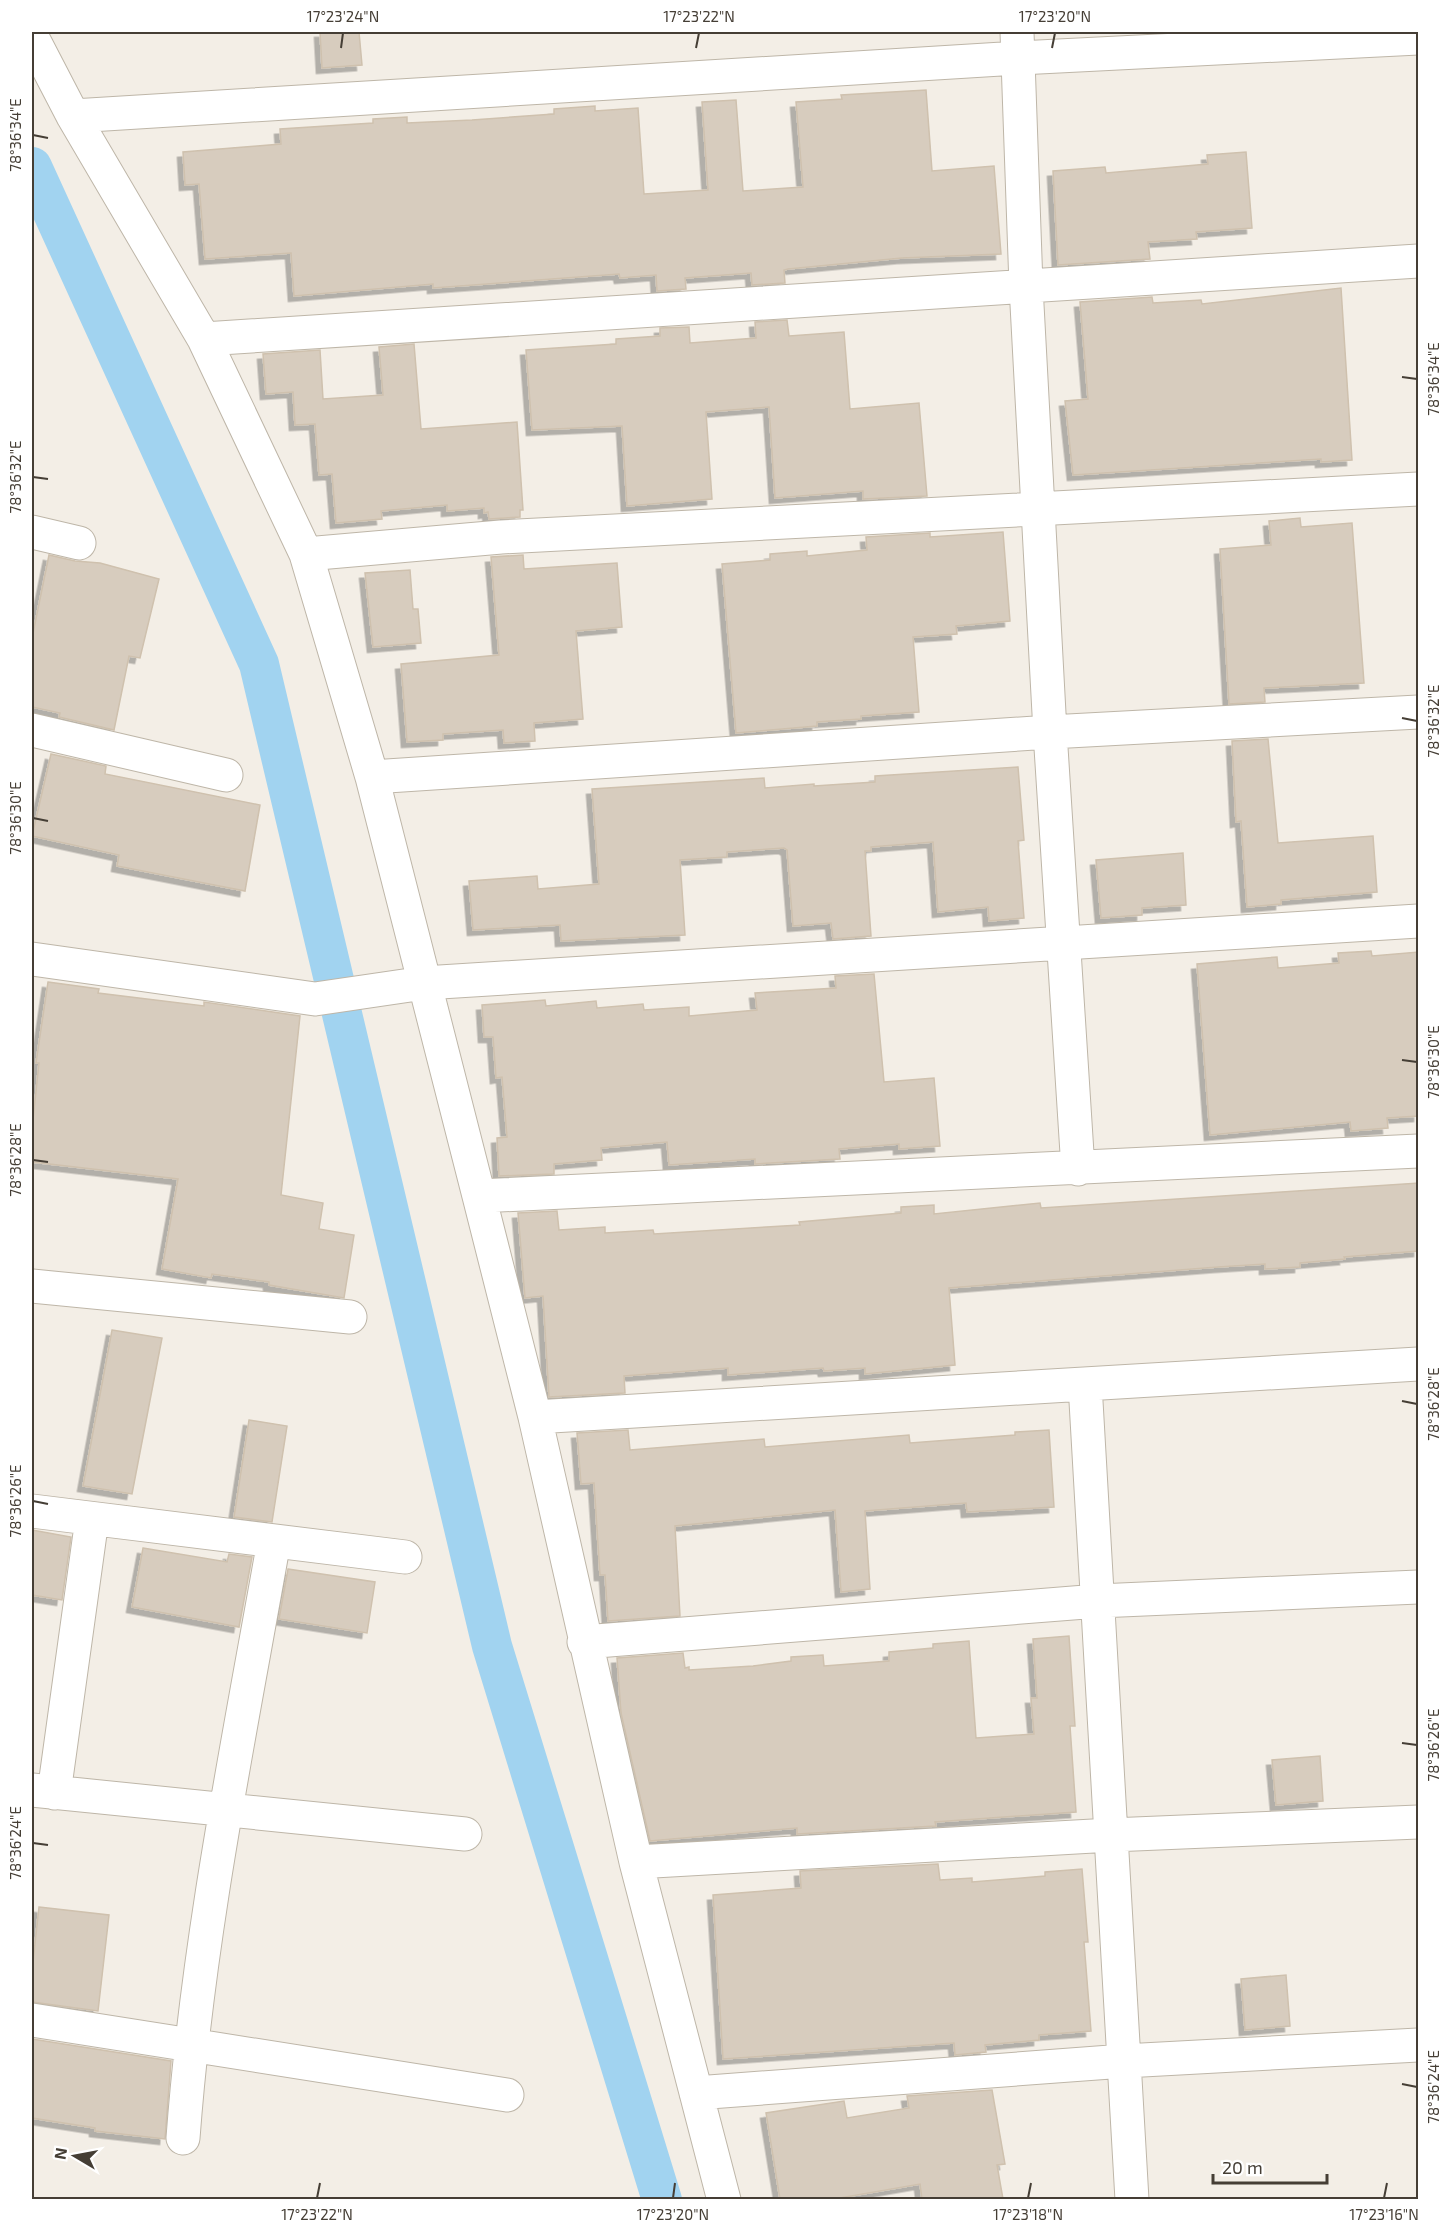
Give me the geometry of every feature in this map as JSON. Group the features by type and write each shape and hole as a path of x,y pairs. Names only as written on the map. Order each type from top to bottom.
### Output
{"street":[{"path":"32,37 73,116 204,339 306,554 372,777 479,1196 535,1417 584,1642 636,1862 724,2199"},
{"path":"73,116 1018,45 1419,38"},
{"path":"1018,45 1026,286 1062,942 1078,1169"},
{"path":"204,339 1419,261"},
{"path":"306,554 501,537 1419,489"},
{"path":"32,532 79,543"},
{"path":"372,777 1050,732 1419,712"},
{"path":"32,730 226,775"},
{"path":"32,959 315,999 424,983 1419,921"},
{"path":"479,1196 1419,1151"},
{"path":"32,1286 350,1317"},
{"path":"535,1417 1419,1364"},
{"path":"1085,1384 1132,2199"},
{"path":"32,1511 405,1557"},
{"path":"92,1519 43,1792 465,1834"},
{"path":"183,2138 190,2044 226,1810 274,1541"},
{"path":"584,1642 1098,1600 1419,1587"},
{"path":"636,1862 1111,1835 1419,1822"},
{"path":"32,2020 507,2095"},
{"path":"696,2093 1124,2061 1419,2045"}],"building":[{"path":"320,32 359,32 362,65 322,68"},
{"path":"926,90 932,171 994,166 1001,254 902,258 788,269 784,270 785,283 752,285 751,273 685,278 686,289 657,291 656,275 620,278 619,274 433,288 433,284 294,296 291,253 205,259 199,184 185,185 183,152 281,144 280,129 373,123 373,119 407,117 407,123 472,120 554,114 554,109 595,106 595,111 638,108 644,194 708,190 702,102 736,100 743,191 803,187 796,102 842,99 841,95"},
{"path":"1246,152 1252,228 1196,232 1197,239 1148,242 1150,259 1058,265 1053,171 1105,167 1106,173 1208,164 1207,155"},
{"path":"1341,288 1352,460 1321,462 1321,459 1073,475 1065,401 1088,399 1080,302 1152,297 1153,303 1201,300 1202,304"},
{"path":"787,320 789,336 844,332 850,409 919,403 927,496 863,499 863,491 775,498 769,407 706,412 712,499 627,506 622,426 532,430 526,350 616,344 616,339 660,336 660,328 689,327 690,343 756,338 755,322"},
{"path":"414,344 421,429 517,422 523,510 520,510 520,517 489,519 488,512 484,513 484,508 447,511 447,505 381,511 382,519 336,523 332,474 319,475 315,424 295,425 293,392 266,394 263,354 320,350 323,399 383,395 379,347"},
{"path":"1300,518 1301,527 1352,523 1364,683 1264,688 1265,702 1229,704 1220,549 1271,545 1269,521"},
{"path":"1003,532 1010,621 956,626 957,634 913,637 919,712 861,716 861,719 817,722 817,726 736,733 722,564 770,560 770,554 807,551 807,556 867,550 866,537 930,533 930,537"},
{"path":"49,555 75,561 100,563 159,579 140,658 129,656 114,730 59,717 60,713 32,707 32,638"},
{"path":"523,555 524,569 617,563 622,627 576,631 583,719 534,723 535,741 504,743 503,730 443,734 443,740 407,742 401,664 499,655 491,557"},
{"path":"410,570 413,609 418,609 421,643 373,647 365,573"},
{"path":"1268,739 1278,843 1373,836 1377,892 1281,900 1281,904 1247,907 1241,821 1236,822 1232,741"},
{"path":"51,754 106,766 105,774 260,805 245,891 117,866 119,855 32,836"},
{"path":"1018,767 1024,840 1018,841 1024,918 989,921 988,907 938,912 933,842 871,847 871,851 865,851 871,936 833,939 831,923 793,926 787,850 784,848 727,852 727,857 680,860 685,935 561,941 560,925 473,930 469,881 537,876 538,889 599,884 592,789 764,778 765,788 814,784 814,786 875,782 875,776"},
{"path":"1183,853 1186,905 1142,908 1142,915 1101,918 1096,860"},
{"path":"1371,951 1372,956 1419,952 1419,1116 1387,1118 1388,1128 1351,1131 1350,1122 1210,1135 1197,964 1277,957 1278,968 1339,963 1338,953"},
{"path":"874,974 884,1082 934,1078 940,1146 899,1149 899,1144 839,1149 840,1159 755,1164 755,1159 669,1165 667,1142 601,1148 602,1160 554,1164 554,1174 499,1176 497,1138 507,1137 502,1077 496,1078 493,1037 484,1037 482,1005 545,1000 546,1006 596,1001 597,1008 643,1004 644,1010 689,1007 689,1016 757,1010 755,993 836,988 835,976"},
{"path":"48,982 99,989 98,993 204,1006 204,1002 300,1016 281,1195 323,1203 319,1229 354,1235 344,1298 269,1285 269,1282 212,1274 211,1278 162,1269 178,1179 32,1162 32,1129 39,1063 36,1063"},
{"path":"1419,1183 1419,1251 1344,1257 1345,1259 1300,1263 1300,1267 1265,1269 1265,1264 949,1288 955,1365 865,1374 865,1368 824,1371 823,1368 728,1375 728,1368 624,1376 625,1393 549,1397 543,1296 525,1298 518,1213 557,1211 559,1230 605,1227 605,1233 653,1230 654,1234 800,1225 799,1222 901,1213 901,1207 934,1205 934,1214 1040,1203 1041,1208"},
{"path":"112,1330 162,1338 132,1494 83,1486"},
{"path":"249,1420 287,1426 272,1522 234,1517"},
{"path":"628,1430 630,1450 764,1439 765,1447 909,1435 910,1443 1015,1435 1015,1432 1049,1430 1054,1507 967,1512 966,1503 865,1511 870,1589 841,1592 835,1510 675,1526 680,1616 608,1621 605,1575 600,1575 594,1483 581,1484 577,1433"},
{"path":"32,1530 71,1537 62,1600 32,1595"},
{"path":"143,1548 227,1562 229,1554 252,1557 239,1627 132,1607"},
{"path":"288,1569 375,1582 367,1633 279,1619"},
{"path":"1069,1636 1075,1726 1070,1726 1076,1812 935,1822 936,1826 797,1834 797,1828 650,1841 621,1713 617,1658 683,1653 685,1668 689,1667 689,1670 753,1666 791,1661 791,1657 823,1655 824,1666 889,1661 889,1652 933,1648 933,1644 969,1641 976,1738 1034,1734 1031,1698 1037,1698 1033,1639"},
{"path":"1320,1756 1323,1801 1276,1805 1272,1760"},
{"path":"938,1864 940,1880 972,1878 972,1882 1045,1876 1045,1872 1082,1869 1088,1942 1084,1942 1091,2031 1039,2035 1039,2040 985,2045 986,2052 955,2055 954,2043 723,2059 713,1895 801,1888 800,1871"},
{"path":"39,1907 109,1915 98,2011 32,2002 32,1971"},
{"path":"1286,1975 1290,2026 1245,2030 1241,1979"},
{"path":"32,2039 171,2061 165,2139 95,2131 95,2128 32,2118"},
{"path":"992,2090 1005,2164 997,2165 1003,2199 922,2199 920,2184 834,2199 780,2199 766,2113 844,2101 847,2118 909,2108 907,2096"}],"waterway":[{"path":"32,167 259,664 492,1646 662,2200"}]}
